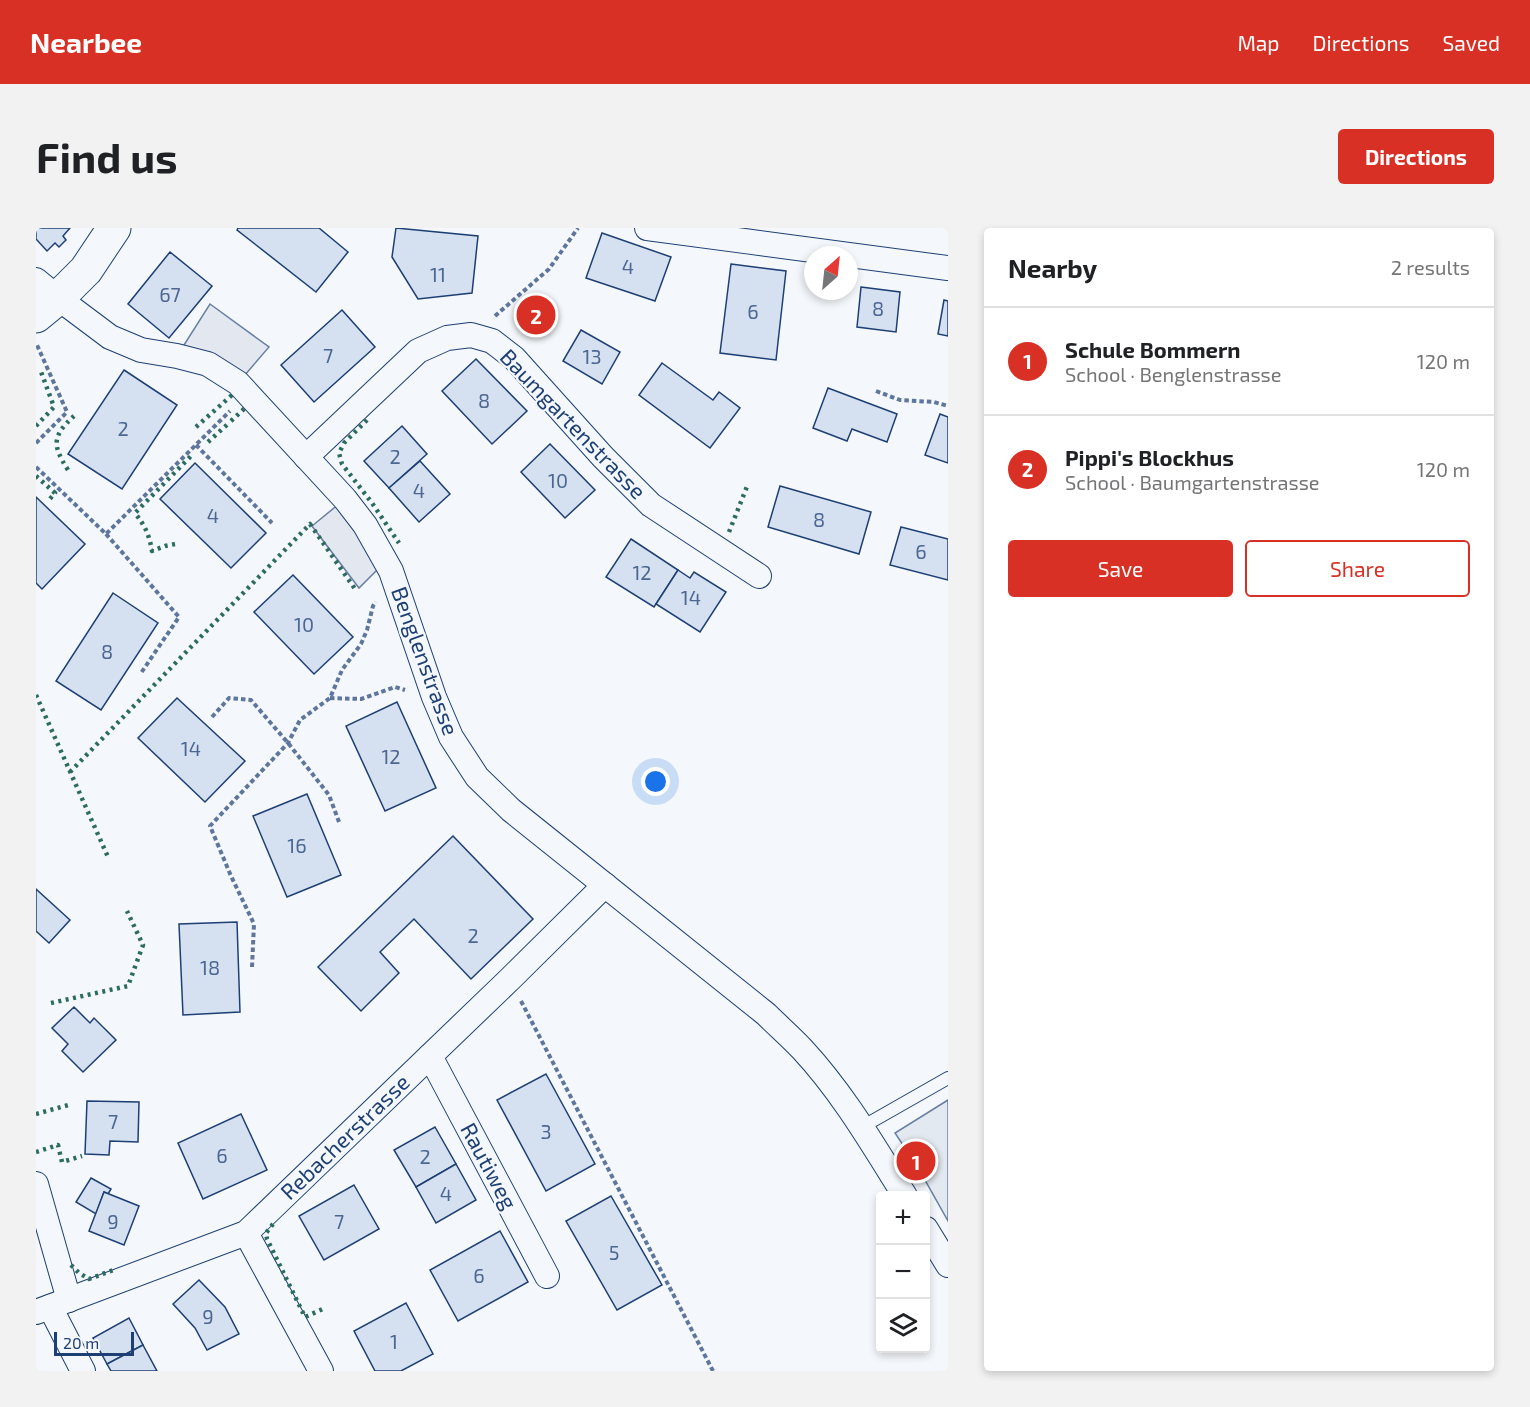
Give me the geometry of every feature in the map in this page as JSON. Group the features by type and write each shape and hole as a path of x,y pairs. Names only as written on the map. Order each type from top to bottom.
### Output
{"street":[{"path":"42,310 86,270 114,228"},
{"path":"647,228 948,268"},
{"name":"Benglenstrasse","path":"42,310 141,350 208,364 238,383 345,499 365,525 396,583 434,697 451,737 477,777 511,810 766,1014 802,1048 862,1126 902,1191"},
{"path":"306,457 418,351 447,338 471,335"},
{"name":"Baumgartenstrasse","path":"471,335 492,341 514,358 603,457 651,505 759,576"},
{"name":"Rebacherstrasse","path":"52,1306 246,1233 605,885"},
{"name":"Rautiweg","path":"430,1056 547,1276"},
{"path":"36,1184 52,1306 84,1371"},
{"path":"246,1233 321,1371"},
{"path":"930,1236 948,1265"}],"lane":[{"path":"862,1126 948,1078"}],"path":[{"path":"471,335 549,269 578,228"},
{"path":"36,443 67,412 42,310"},
{"path":"876,391 900,400 934,402 948,406"},
{"path":"106,534 248,394"},
{"path":"196,445 272,523"},
{"path":"36,467 106,534 179,617 141,673"},
{"path":"252,967 254,924 210,826 288,742 300,720 330,698 342,670 361,644 373,606 396,583"},
{"path":"330,698 361,699 395,687 434,697"},
{"path":"212,717 229,698 250,700 288,742 329,795 339,822"},
{"path":"510,979 713,1371"}],"shaded area":[{"path":"210,304 269,347 238,383 177,356"},
{"path":"345,499 386,561 359,588 312,526"},
{"path":"948,1100 948,1221 917,1166 895,1133"}],"building":[{"path":"36,228 70,228 63,236 66,240 59,247 55,243 47,251 36,239"},
{"path":"238,228 319,228 348,252 316,292 237,230"},
{"path":"396,228 478,236 472,293 418,299 392,257"},
{"path":"602,233 671,257 655,301 586,278"},
{"path":"170,252 212,286 169,338 128,304"},
{"path":"731,264 786,271 776,360 720,353"},
{"path":"861,287 900,292 896,332 857,327"},
{"path":"944,300 948,301 948,336 938,334"},
{"path":"532,309 553,321 546,333 525,321"},
{"path":"342,310 375,347 314,402 281,365"},
{"path":"581,330 620,352 602,384 563,361"},
{"path":"476,359 527,411 492,444 442,391"},
{"path":"662,363 713,400 719,392 740,408 710,448 639,395"},
{"path":"124,370 177,405 122,489 68,454"},
{"path":"828,388 897,414 887,442 852,429 847,441 813,428"},
{"path":"940,414 948,417 948,463 925,455"},
{"path":"402,426 427,454 389,488 364,461"},
{"path":"550,444 595,490 565,518 521,472"},
{"path":"420,461 450,494 419,522 389,488"},
{"path":"195,463 266,533 231,568 160,499"},
{"path":"780,486 871,512 859,554 768,527"},
{"path":"36,497 85,544 42,589 36,583"},
{"path":"901,527 948,539 948,580 890,565"},
{"path":"631,539 678,570 654,607 606,577"},
{"path":"678,570 690,578 694,572 726,592 700,632 656,604"},
{"path":"293,575 353,637 314,674 254,612"},
{"path":"113,593 158,623 101,710 56,681"},
{"path":"177,698 245,761 205,802 138,738"},
{"path":"397,702 436,788 385,811 346,726"},
{"path":"307,794 341,875 287,897 253,816"},
{"path":"453,836 533,919 471,979 414,919 380,952 399,973 361,1011 318,967"},
{"path":"36,889 70,920 49,943 36,931"},
{"path":"237,922 240,1012 183,1015 179,924"},
{"path":"74,1007 90,1023 94,1018 116,1040 83,1072 62,1051 68,1044 52,1028"},
{"path":"546,1074 595,1164 546,1191 497,1100"},
{"path":"87,1101 139,1102 138,1142 110,1141 109,1155 85,1154"},
{"path":"241,1114 267,1170 203,1199 178,1143"},
{"path":"435,1127 456,1164 416,1187 394,1150"},
{"path":"456,1164 476,1200 436,1223 416,1187"},
{"path":"91,1178 111,1189 108,1194 104,1192 96,1214 76,1202"},
{"path":"354,1185 379,1229 324,1260 299,1216"},
{"path":"104,1192 139,1206 124,1245 89,1231"},
{"path":"611,1196 662,1285 617,1310 566,1221"},
{"path":"500,1231 528,1282 458,1321 430,1270"},
{"path":"199,1280 225,1307 239,1334 207,1350 195,1328 173,1304"},
{"path":"406,1303 433,1354 401,1371 375,1371 354,1331"},
{"path":"129,1318 143,1345 107,1364 93,1338"},
{"path":"143,1345 157,1371 111,1371 107,1364"}],"hedge":[{"path":"36,426 54,407 40,369"},
{"path":"196,427 232,395"},
{"path":"231,421 245,408"},
{"path":"68,470 59,454 57,441 62,429 74,416"},
{"path":"367,420 344,443 339,453 342,464 399,543"},
{"path":"208,442 229,423"},
{"path":"175,544 152,551 146,530 135,513 192,455"},
{"path":"36,476 55,493 48,501"},
{"path":"729,532 748,484"},
{"path":"70,772 310,524 355,589"},
{"path":"36,695 108,857"},
{"path":"51,1003 128,986 143,945 127,911"},
{"path":"36,1114 72,1104"},
{"path":"36,1152 58,1145 62,1162 82,1156"},
{"path":"273,1224 266,1233 267,1239 305,1317 325,1308"},
{"path":"71,1265 89,1279 116,1269"}],"place":[{"name":"Pippi's Blockhus","path":"536,315"},
{"name":"Schule Bommern","path":"916,1161"}]}
